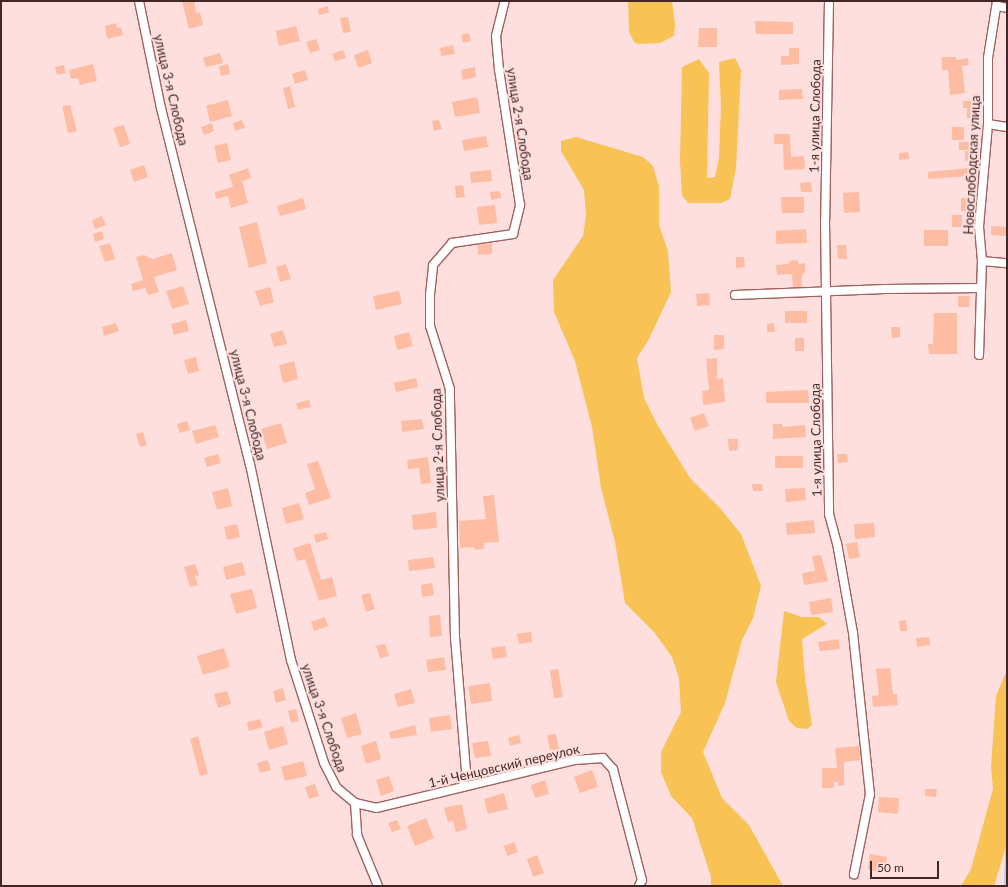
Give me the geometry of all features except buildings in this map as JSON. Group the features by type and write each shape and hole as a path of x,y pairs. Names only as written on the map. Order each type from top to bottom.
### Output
{"street":[{"name":"улица 3-я Слобода","path":"139,1 161,108 250,464 291,660 324,763 336,787 355,803"},
{"name":"улица 2-я Слобода","path":"463,787 466,771 455,638 450,388 430,326 430,295 433,265 452,243 513,234 520,205 499,70 496,36 505,1"},
{"name":"1-я улица Слобода","path":"829,1 825,220 829,514 837,543 853,632 870,794 854,874"},
{"path":"997,3 1007,8"},
{"name":"Новослободская улица","path":"979,355 982,261 979,227 988,124 988,58 997,3"},
{"path":"988,124 1007,127"},
{"path":"982,261 1007,263"},
{"path":"735,296 885,289 981,288"},
{"name":"1-й Ченцовский переулок","path":"355,803 376,808 575,760 603,758 613,769 640,883"},
{"path":"355,803 356,835 378,886"}],"shaded area":[{"path":"628,1 672,1 675,25 674,36 660,43 638,44 634,42 629,32"},
{"path":"735,58 741,70 736,168 730,199 721,203 688,203 682,195 680,161 682,67 699,59 709,73 707,178 715,177 719,158 721,106 719,62"},
{"path":"576,137 643,157 653,166 659,186 659,225 668,251 671,292 648,341 637,358 644,398 657,424 690,478 720,508 741,534 761,586 753,618 742,640 725,703 703,752 722,798 749,825 783,886 711,886 711,877 692,818 671,796 661,772 661,752 681,712 679,678 672,657 654,632 625,603 615,542 601,488 592,427 575,361 554,312 553,280 583,236 586,215 584,190 561,151 561,141"},
{"path":"784,611 802,617 819,617 827,624 802,639 805,678 812,725 807,729 797,728 789,721 776,682"},
{"path":"1007,670 1007,844 994,886 961,886 971,869 993,789 991,767 996,696"}],"waterway":[{"path":"1005,886 1007,810"}]}
